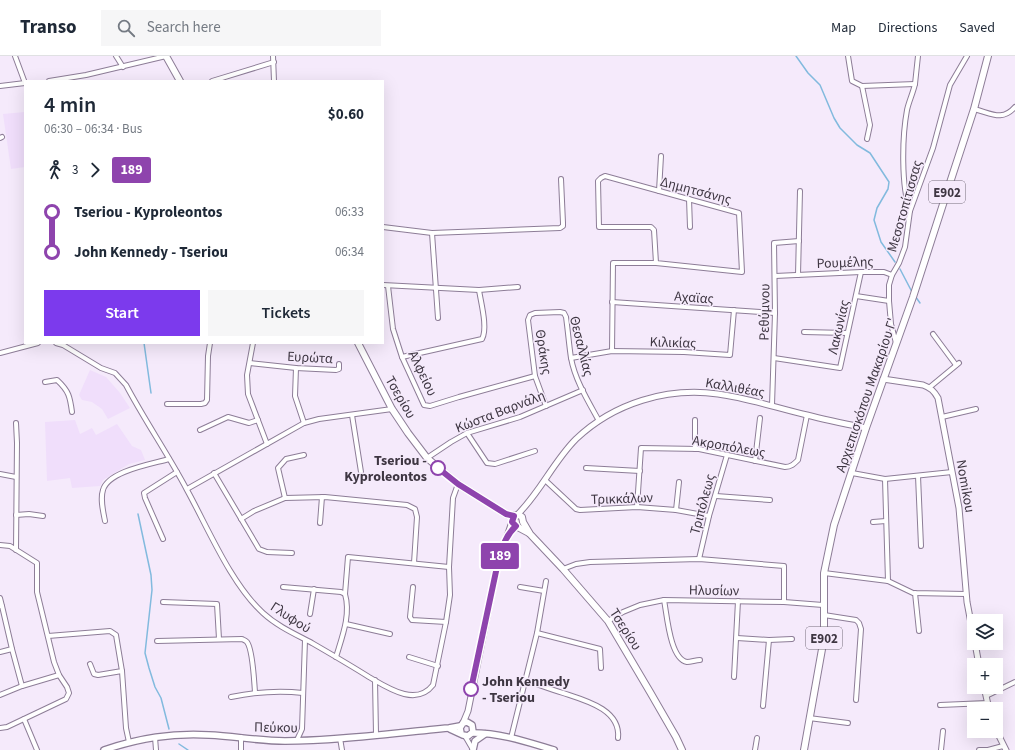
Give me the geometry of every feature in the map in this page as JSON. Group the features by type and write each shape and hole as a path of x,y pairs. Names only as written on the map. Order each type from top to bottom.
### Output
{"main road":[{"path":"166,56 179,80"},
{"name":"Αρχιεπισκόπου Μακαρίου Γ'","path":"804,750 824,638 824,573 834,525 866,428 914,294 974,109 988,56"},
{"name":"Τσερίου","path":"359,344 392,409 427,458 458,484 517,521 563,569 608,621 676,737 682,750"},
{"path":"462,725 463,734 468,736 472,729 554,750"},
{"name":"Πεύκου","path":"104,750 129,742 155,737 196,735 263,740 297,740 340,738 449,728 462,725 472,729"},
{"name":"Πεύκου","path":"449,728 463,734"},
{"path":"473,749 475,741 487,733"}],"street":[{"path":"116,56 123,67"},
{"path":"55,80 123,67 166,56"},
{"path":"273,56 274,80"},
{"path":"848,56 852,81 862,86 914,84"},
{"path":"910,211 904,182 904,140 907,110 914,84 918,56"},
{"name":"Μεσοτοπίτισσας","path":"896,343 891,324 889,285 905,247 910,211 933,148 950,85 967,56"},
{"path":"17,57 24,80"},
{"path":"215,80 274,62"},
{"path":"86,75 88,80"},
{"path":"0,86 24,83"},
{"path":"862,86 870,125 867,139"},
{"path":"974,109 1000,116 1009,114 1015,107"},
{"path":"658,191 661,156"},
{"name":"Δημητσάνης","path":"605,176 658,191 739,213 742,272 656,262 654,230 652,227 599,227 598,181 601,178 605,176"},
{"path":"384,227 432,233 560,228 563,226 561,179"},
{"name":"Ρουμέλης","path":"798,275 800,191"},
{"path":"689,200 690,227"},
{"path":"432,233 438,318"},
{"name":"Ρεθύμνου","path":"772,405 775,313 774,243 799,241"},
{"path":"612,351 613,263 656,262"},
{"name":"Ρουμέλης","path":"775,276 861,272 884,272 892,275"},
{"name":"Λακωνίας","path":"774,358 840,368 861,272"},
{"path":"385,286 479,290 518,288"},
{"name":"Αλφείου","path":"385,286 393,329 402,357 424,405 427,406 535,376"},
{"path":"402,357 482,339 484,334 483,316 479,290"},
{"path":"856,296 889,302"},
{"name":"Αχαϊας","path":"612,302 775,313"},
{"name":"Κιλικίας","path":"571,358 612,351 684,352 730,355 734,310"},
{"name":"Θεσαλλίας","path":"528,324 529,318 535,313 564,313 566,317 571,358 574,369 599,421"},
{"name":"Θράκης","path":"528,324 535,376 546,406"},
{"path":"804,332 847,333"},
{"path":"883,379 930,387 957,364 933,334"},
{"path":"0,353 34,344"},
{"name":"Γλυφού","path":"60,344 101,368 115,373 126,385 187,489 228,567 245,592 262,612 277,624 404,695 418,696 428,692 433,686 438,666 450,595 449,567 453,498 458,484"},
{"path":"167,404 205,403 207,400 208,356 210,344"},
{"path":"253,344 247,376 247,389 267,444"},
{"name":"Ευρώτα","path":"250,363 296,368 336,370 339,369 339,364"},
{"path":"296,368 295,396 304,423"},
{"path":"45,382 57,380 65,388 70,398 72,412"},
{"name":"Nomikou","path":"930,387 938,398 960,508 966,594 970,614"},
{"name":"Κώστα Βαρνάλη","path":"427,458 467,433 520,417 583,390"},
{"name":"Καλλιθέας","path":"468,711 498,562 503,544 509,532 562,454 577,438 599,421 621,408 647,398 664,394 694,392 718,394 772,405 807,415 866,428"},
{"path":"187,489 304,423 392,409"},
{"path":"942,417 976,409"},
{"path":"352,415 360,472"},
{"name":"Ακροπόλεως","path":"637,507 641,448 695,449 790,467 798,460 807,415"},
{"path":"200,430 228,417 249,423 258,420"},
{"path":"755,461 760,418"},
{"path":"695,420 695,449"},
{"path":"16,423 16,550"},
{"path":"467,433 487,463 495,464 535,451"},
{"path":"285,498 278,468 286,459 304,455"},
{"name":"Τριπόλεως","path":"699,559 709,516 727,455"},
{"path":"105,521 102,500 103,489 109,481 133,469 169,459"},
{"path":"586,468 640,471"},
{"path":"163,539 144,498 144,493 177,472"},
{"path":"852,473 885,479 952,472"},
{"path":"214,473 259,550 267,552 292,553"},
{"path":"0,474 16,477"},
{"path":"918,476 921,546"},
{"path":"885,479 888,581"},
{"name":"Τρικκάλων","path":"545,480 576,509 580,510 637,507 676,510 709,516"},
{"path":"676,510 679,482"},
{"path":"716,496 770,500"},
{"path":"241,519 254,511 285,498 322,497 407,505 415,510 417,517 414,563"},
{"path":"320,523 322,497"},
{"path":"16,515 30,514 44,516"},
{"path":"873,522 886,521"},
{"path":"0,545 10,546 37,563 37,592 54,662 59,674 68,687 69,693 66,699 7,727 0,728"},
{"path":"336,657 346,624 345,594 348,557 449,567"},
{"path":"563,569 576,564 590,562 699,559 784,566 784,602"},
{"path":"824,573 888,581 904,590 915,593 966,594"},
{"path":"511,738 537,633 546,581"},
{"path":"283,587 341,592 345,594"},
{"path":"413,587 410,617 412,620 446,622"},
{"path":"520,587 544,591"},
{"path":"310,614 314,589"},
{"path":"915,593 919,630"},
{"path":"0,598 22,686"},
{"path":"664,600 673,647 680,658 688,662 700,660"},
{"name":"Ηλυσίων","path":"608,621 623,612 640,605 664,600 784,602 823,605"},
{"path":"734,677 738,601"},
{"path":"164,602 217,604 219,639"},
{"path":"824,615 856,620 860,623 861,629 856,700"},
{"path":"346,624 390,634"},
{"path":"48,636 110,631 116,635 122,670 126,728 129,742"},
{"path":"537,633 600,649 601,668"},
{"path":"737,638 769,640 792,639"},
{"path":"157,641 242,639 248,643 252,662 255,692"},
{"path":"297,740 302,729 306,640"},
{"path":"764,706 769,640"},
{"path":"0,652 12,649"},
{"path":"409,657 438,666"},
{"path":"90,664 94,674 98,675 122,670"},
{"path":"0,695 59,674"},
{"path":"375,680 376,734"},
{"path":"525,680 594,703 606,711 613,720 618,731 618,738"},
{"path":"987,702 986,696 1015,682"},
{"path":"231,697 255,692 288,691 303,693"},
{"path":"940,704 967,703"},
{"path":"462,725 468,711"},
{"path":"468,711 472,729 473,749"},
{"path":"809,718 848,723"},
{"path":"24,719 37,750"},
{"path":"302,729 307,739"},
{"path":"941,750 943,731"},
{"path":"463,734 473,749"},
{"path":"155,737 156,750"},
{"path":"240,738 241,750"},
{"path":"340,738 342,750"},
{"path":"755,750 757,738"},
{"path":"979,750 1004,748 1000,738"}],"shaded area":[{"path":"24,112 24,167 11,169 3,114"},
{"path":"90,370 106,377 120,393 130,408 108,419 102,409 92,402 82,400 79,395"},
{"path":"75,420 80,434 92,428 96,435 117,424 132,446 141,450 145,460 129,464 103,480 100,486 72,488 70,478 47,481 45,422"}],"waterway":[{"path":"796,56 808,73 820,85 834,118 840,128 857,145 870,153 889,182 888,189 877,208 874,220 881,242 895,262"},
{"path":"900,269 912,292"},
{"path":"915,296 920,303"},
{"path":"144,344 151,393"},
{"path":"138,514 151,575 152,590 145,653 155,687 161,698 169,729"},
{"path":"179,744 188,750"}],"bus line":[{"name":"189","path":"438,468 458,484 506,514 514,516 512,522 516,526 509,532 503,544 498,562 471,689"}],"place":[{"name":"Tseriou - Kyproleontos","path":"438,468"},
{"name":"John Kennedy - Tseriou","path":"471,689"}]}
